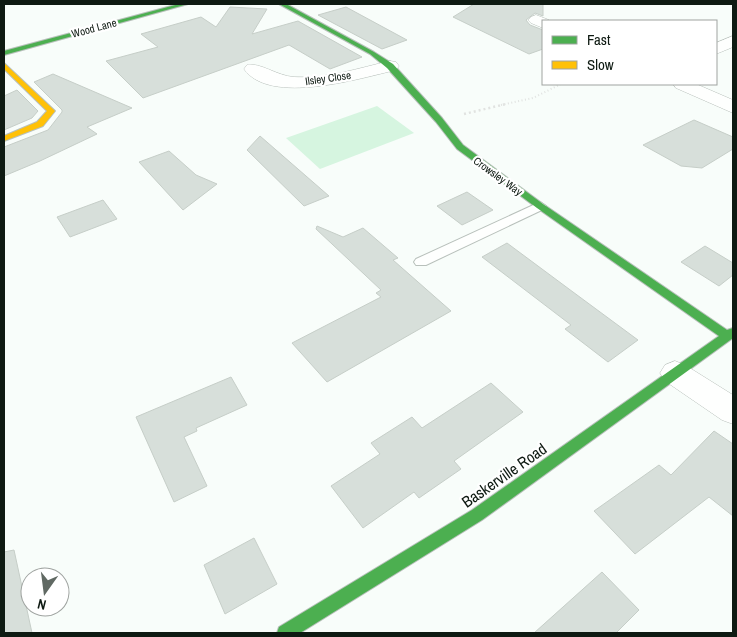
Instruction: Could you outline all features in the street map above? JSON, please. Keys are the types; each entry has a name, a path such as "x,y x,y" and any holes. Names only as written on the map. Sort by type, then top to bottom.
{"street":[{"name":"Wood Lane","path":"4,52 185,4"},
{"name":"Crowsley Way","path":"282,4 372,53 390,66 440,120 460,147 540,206 730,334"},
{"path":"717,49 733,41"},
{"path":"4,65 51,111 40,124 4,139"},
{"name":"Ilsley Close","path":"256,77 287,83 312,81 343,78 390,66"},
{"path":"684,85 733,107"},
{"name":"Baskerville Road","path":"285,633 477,514 730,334"},
{"path":"675,373 733,411"}],"lane":[{"path":"421,262 540,206"}],"path":[{"path":"440,120 533,98 559,85"}],"green space":[{"path":"377,106 414,133 320,169 286,138"}],"building":[{"path":"474,4 543,4 543,16 535,13 526,20 530,25 542,30 542,49 529,54 453,17"},
{"path":"230,7 267,9 252,34 298,21 362,57 330,69 289,45 143,98 106,61 158,47 141,34 201,17 216,27"},
{"path":"346,7 407,40 382,49 318,15"},
{"path":"53,74 132,108 87,127 97,134 4,176 4,147 48,130 62,112 34,82"},
{"path":"17,90 38,111 32,118 4,130 4,96"},
{"path":"694,120 733,137 733,149 702,168 681,166 643,145"},
{"path":"260,136 329,196 304,206 247,150"},
{"path":"169,151 196,175 217,184 183,210 139,162"},
{"path":"467,192 493,210 462,225 437,206"},
{"path":"103,200 117,219 70,237 57,217"},
{"path":"317,226 343,237 363,228 398,258 393,260 451,311 327,382 292,343 381,297 376,293 381,290 316,229"},
{"path":"507,243 638,340 608,362 565,329 571,325 482,257"},
{"path":"705,246 733,263 733,275 719,286 681,262"},
{"path":"231,377 247,405 196,428 197,431 184,437 207,486 174,502 136,417"},
{"path":"491,383 523,412 454,461 461,469 419,498 414,492 363,528 331,486 380,454 371,443 412,417 422,428"},
{"path":"714,431 733,444 733,516 709,497 635,554 594,511 659,465 671,475"},
{"path":"254,538 277,584 225,614 204,565"},
{"path":"14,550 20,578 20,617 29,617 32,633 4,633 4,552"},
{"path":"602,572 639,610 616,633 534,633"}],"traffic: fast":[{"path":"4,53 185,4"},
{"path":"282,4 372,53 390,66 439,120 460,147 540,206 727,336"},
{"path":"285,633 477,515 733,332"}],"traffic: slow":[{"path":"4,65 51,111 40,124 4,139"}]}
